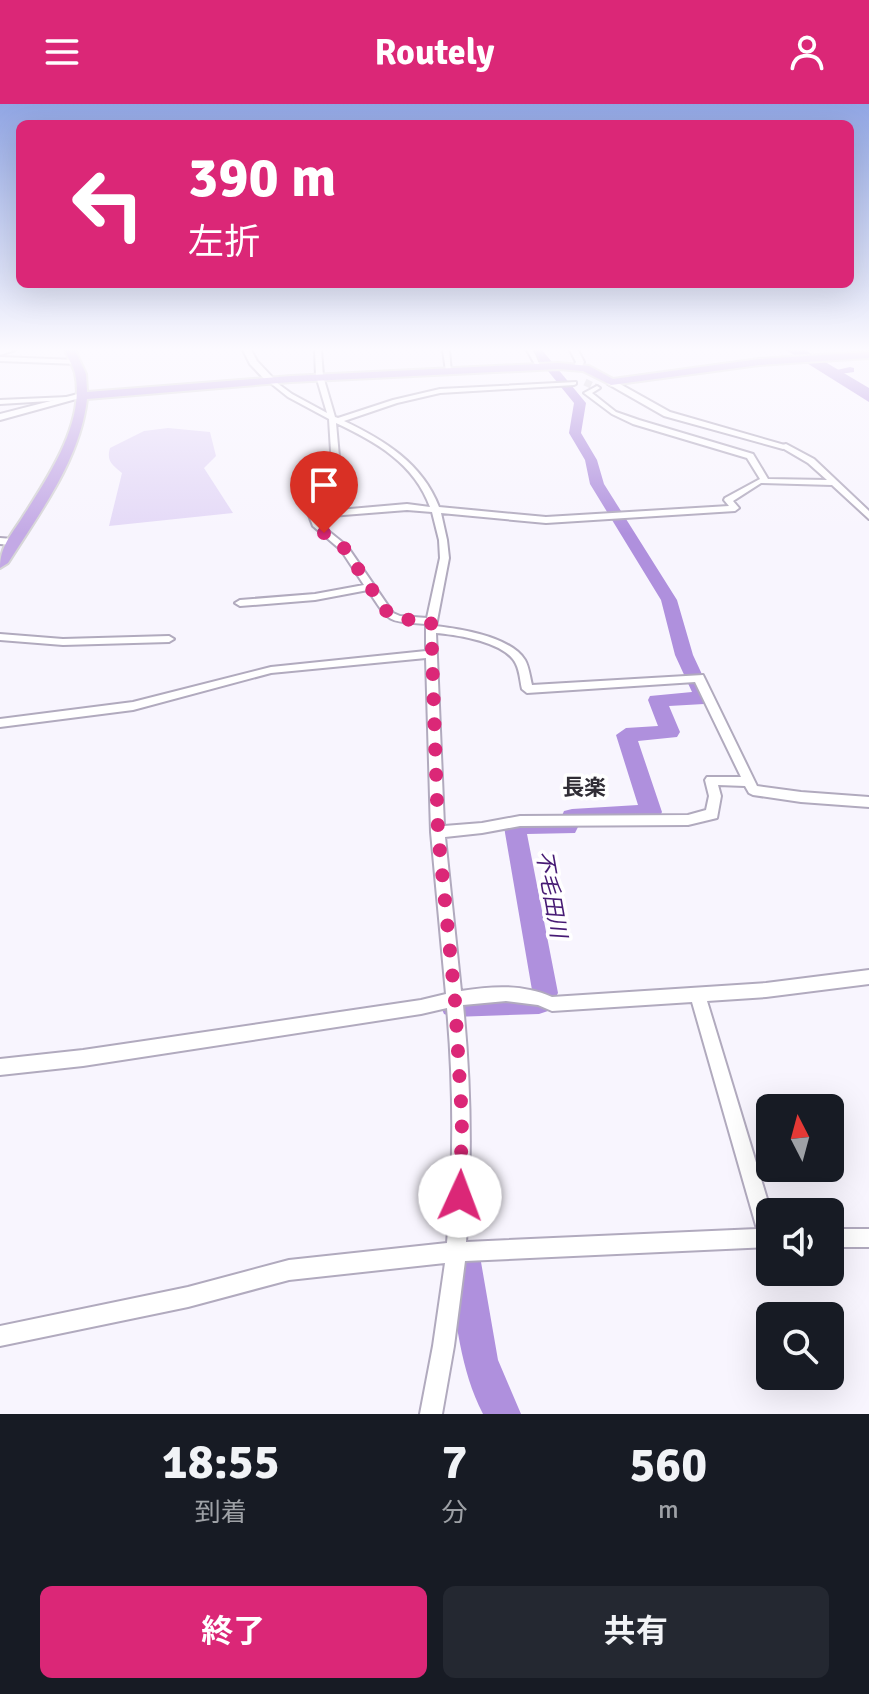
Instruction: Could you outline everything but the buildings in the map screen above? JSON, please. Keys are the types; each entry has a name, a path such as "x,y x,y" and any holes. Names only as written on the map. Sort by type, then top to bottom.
{"main road":[{"path":"0,417 20,411"},
{"path":"0,563 6,541 63,458 79,411"}],"street":[{"path":"324,411 377,439 402,459 429,492 436,510 445,562 431,625 438,832 455,1003 462,1120 457,1252 448,1325 431,1414"},
{"path":"333,411 336,468 302,479 317,526 344,548 389,615 454,630 514,654 520,660 527,689 699,678 753,790 869,802"},
{"path":"336,418 360,411"},
{"path":"611,411 750,456 765,480"},
{"path":"662,411 783,446 811,461 869,516"},
{"path":"313,515 407,507 546,520 735,508 728,500 735,493 765,480 832,483"},
{"path":"240,603 315,597 371,587"},
{"path":"0,637 36,642 97,643 169,639"},
{"path":"0,723 133,706 271,670 432,654"},
{"path":"438,832 520,821 688,820 712,814 715,796 711,780 749,782"},
{"path":"0,1067 455,1003 542,998 552,1004 698,996 869,977"},
{"path":"698,996 758,1198"},
{"path":"844,1238 869,1238"},
{"path":"0,1336 188,1297 289,1270 457,1252 756,1239"}],"shaded area":[{"path":"168,428 210,432 216,456 204,468 233,513 109,526 122,473 110,460 110,448 144,431"}],"waterway":[{"name":"不毛田川","path":"453,1005 539,1002 545,993 515,827 538,824 567,827 572,817 651,812 626,735 670,732 657,700 704,698 684,655 669,600 597,484 591,460 575,433 579,411"},
{"name":"不毛田川","path":"465,1262 481,1360 486,1379 503,1414"}],"district":[{"name":"長楽","path":"584,787"}],"route":[{"path":"324,533 344,548 389,615 398,619 431,621 438,832 455,1001 462,1120 460,1196"}]}
